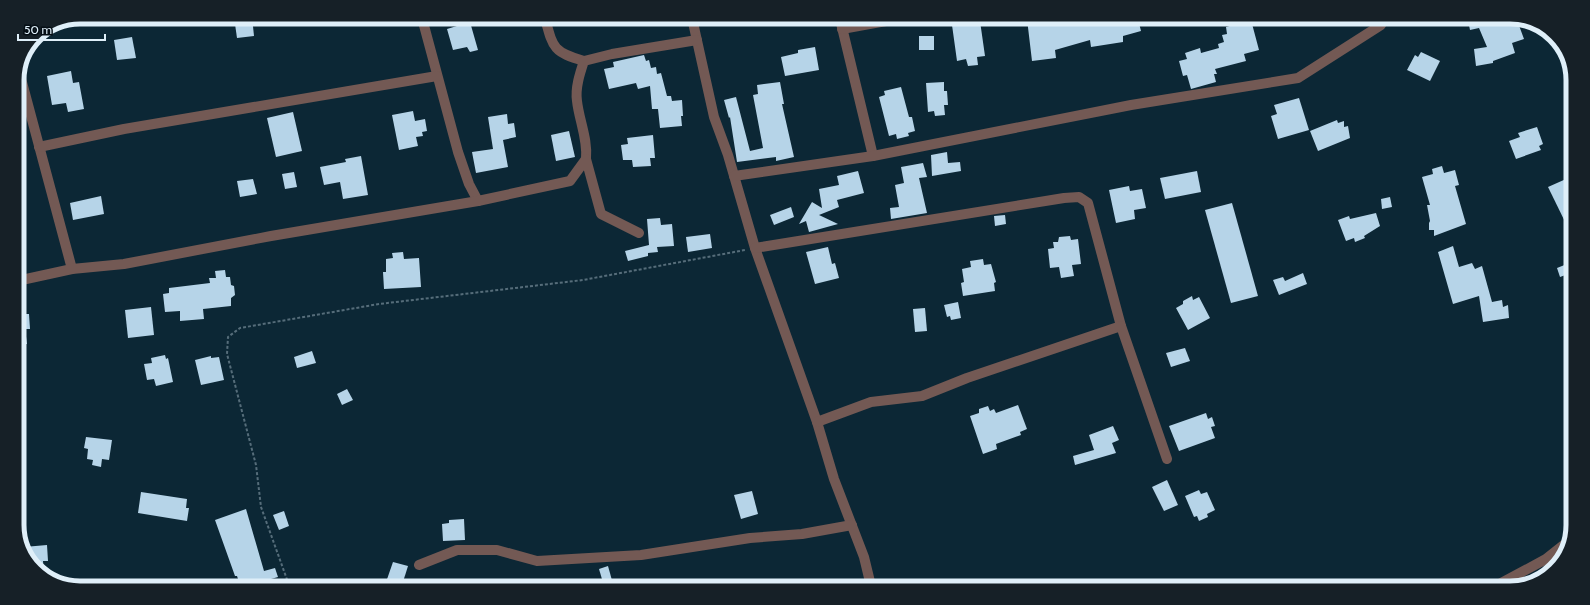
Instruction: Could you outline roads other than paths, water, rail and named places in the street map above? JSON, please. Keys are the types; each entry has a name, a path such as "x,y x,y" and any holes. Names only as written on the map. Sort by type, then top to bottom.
{"street":[{"path":"424,24 458,152 478,201"},
{"path":"546,24 549,34 556,48 564,55 584,61 612,54 697,40"},
{"path":"693,24 714,117 728,155 755,248 817,422 834,479 864,557 870,581"},
{"path":"841,24 873,156"},
{"path":"842,29 870,24"},
{"path":"734,176 873,156 1131,105 1298,78 1381,24"},
{"path":"584,61 578,78 576,99 587,149 586,159 601,214 639,233"},
{"path":"39,147 124,129 437,76"},
{"path":"24,90 72,269"},
{"path":"24,279 72,269 124,264 271,236 478,201 570,181 586,159"},
{"path":"755,248 1064,198 1079,197 1088,203 1121,326 1167,459"},
{"path":"817,422 871,402 922,396 967,378 1121,326"},
{"path":"419,565 458,550 498,550 537,561 641,555 750,538 802,534 852,525"},
{"path":"1506,581 1546,560 1560,550"}]}
